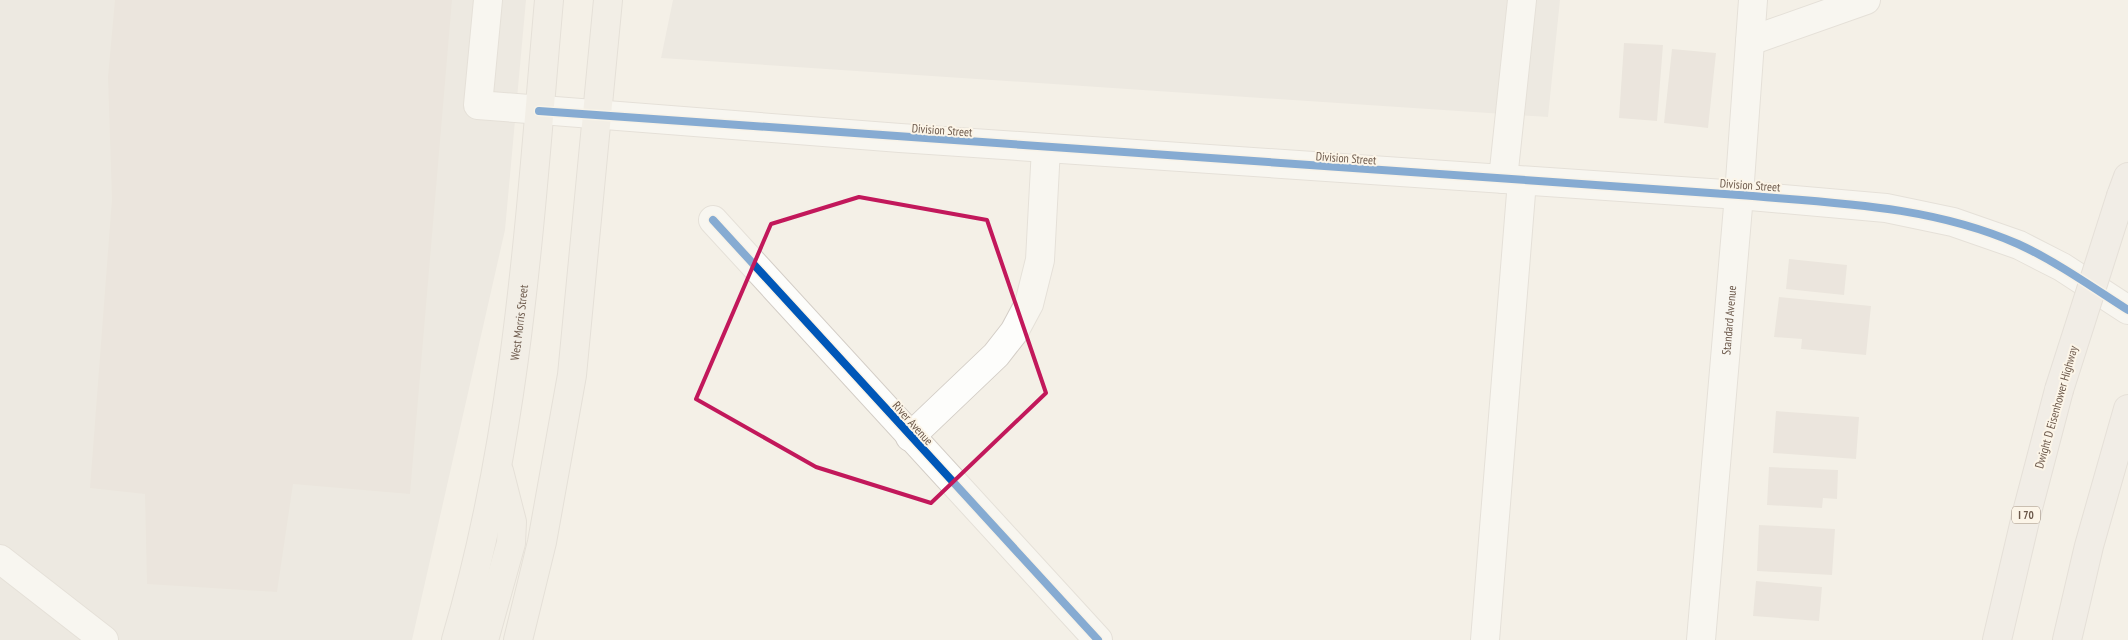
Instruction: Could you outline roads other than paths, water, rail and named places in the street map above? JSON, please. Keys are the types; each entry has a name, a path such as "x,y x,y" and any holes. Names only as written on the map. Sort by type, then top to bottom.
{"highway":[{"name":"Dwight D Eisenhower Highway","path":"1997,640 2027,512 2059,390 2125,187"},
{"path":"2067,640 2089,546 2124,420"}],"main road":[{"name":"West Morris Street","path":"456,640 477,558 497,465 520,321 549,0"},
{"path":"518,640 542,542 572,375 608,0"},
{"path":"484,640 511,543 512,522 497,465"}],"street":[{"name":"Division Street","path":"488,0 478,105 598,116 1046,148 1739,195 1886,208 1953,222 1999,237 2043,256 2128,310"},
{"path":"1485,640 1491,576 1522,0"},
{"name":"Standard Avenue","path":"1701,640 1739,195 1753,0"},
{"path":"1750,41 1866,0"},
{"path":"910,437 996,355 1014,332 1028,304 1040,260 1046,148"},
{"name":"River Avenue","path":"713,220 1098,640"},
{"path":"0,559 104,640"}]}
